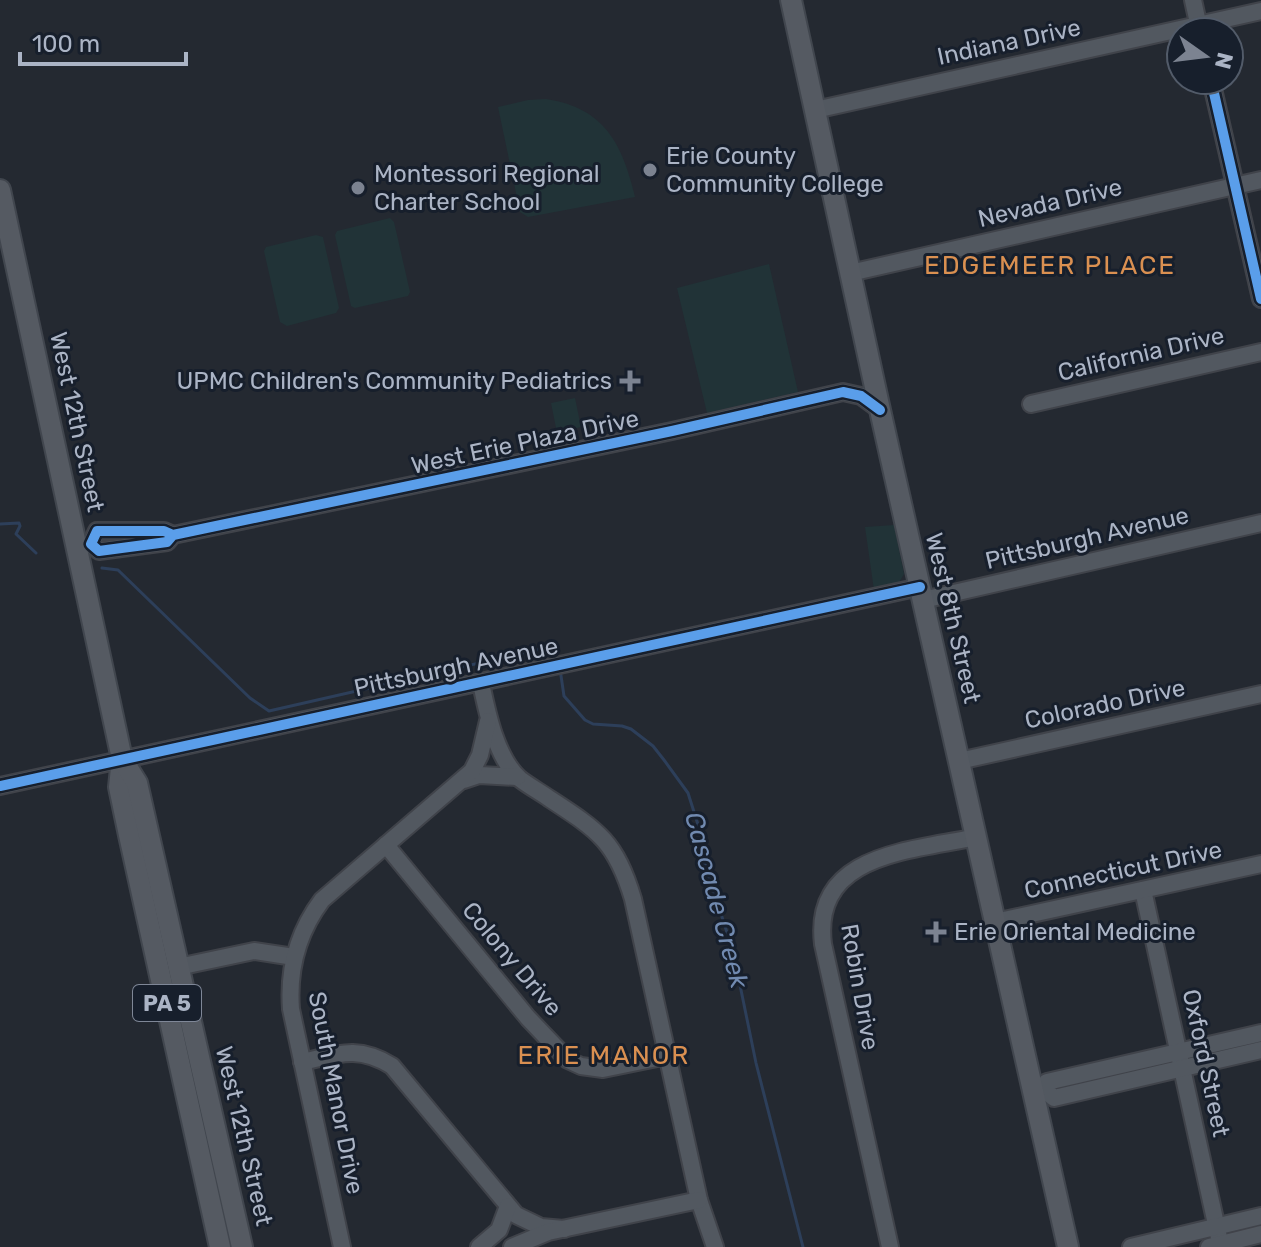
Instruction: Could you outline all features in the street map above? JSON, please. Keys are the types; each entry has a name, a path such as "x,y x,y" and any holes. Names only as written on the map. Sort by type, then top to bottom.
{"main road":[{"name":"West 8th Street","path":"791,0 995,922 1040,1092 1068,1247"},
{"name":"West 12th Street","path":"0,190 84,545 122,759 119,787 122,805 220,1247"},
{"name":"West 12th Street","path":"122,759 137,783 242,1247"}],"street":[{"name":"Indiana Drive","path":"815,110 1165,36"},
{"path":"1215,96 1261,299"},
{"name":"Nevada Drive","path":"850,273 1261,180"},
{"name":"California Drive","path":"1031,404 1261,352"},
{"name":"West Erie Plaza Drive","path":"84,545 97,531 164,531 173,535 706,423 843,392 848,386 873,380"},
{"path":"843,392 861,396 880,410"},
{"name":"Pittsburgh Avenue","path":"0,786 568,663 922,594 1261,523"},
{"path":"481,683 496,742 517,777 587,823 618,855 633,899 699,1200 715,1247"},
{"name":"Colorado Drive","path":"959,761 1261,694"},
{"name":"South Manor Drive","path":"342,1247 291,1009 290,984 294,957 306,925 322,900 472,771 480,755 489,719"},
{"path":"463,781 479,775 517,777"},
{"name":"Robin Drive","path":"890,1247 823,944 827,901 836,885 859,866 976,837"},
{"name":"Colony Drive","path":"386,845 528,1018 568,1060 581,1066 603,1069 667,1056"},
{"name":"Connecticut Drive","path":"995,922 1261,864"},
{"name":"Oxford Street","path":"1143,890 1216,1226 1217,1246"},
{"path":"178,967 254,951 294,957"},
{"path":"1040,1092 1053,1098 1261,1033"},
{"path":"1180,1059 1261,1050"},
{"path":"302,1062 359,1052 380,1058 392,1066 516,1215 533,1224 564,1229"},
{"path":"512,1247 539,1235 699,1200"},
{"path":"479,1247 499,1230 508,1206"},
{"path":"1131,1247 1261,1216"},
{"path":"1217,1246 1261,1234"}],"shaded area":[{"path":"546,99 583,111 608,132 624,161 635,197 528,217 520,212 498,107"},
{"path":"390,218 394,222 410,292 408,296 355,308 351,306 335,235 337,231"},
{"path":"316,235 323,237 339,308 336,313 287,326 280,322 264,251 266,247"},
{"path":"769,264 798,392 707,413 677,288"},
{"path":"575,398 581,427 557,433 551,403"},
{"path":"894,525 904,574 898,584 874,590 865,527"}],"waterway":[{"name":"Cascade Creek","path":"0,524 19,523 16,534 36,553"},
{"name":"Cascade Creek","path":"102,568 118,570 250,698 269,711 545,648 553,648 558,657"},
{"name":"Cascade Creek","path":"560,669 564,696 585,720 631,729 653,746 688,793 701,834 699,846 733,951 756,1063 803,1247"}],"cycle path":[{"path":"1215,96 1261,299"},
{"path":"173,535 164,531 97,531 91,544 99,551 167,542 173,535 672,431 843,392 861,396 880,410"},
{"path":"0,786 920,587"}],"place":[{"name":"Erie County Community College","path":"650,170"},
{"name":"Montessori Regional Charter School","path":"358,188"},
{"name":"UPMC Children's Community Pediatrics","path":"630,381"},
{"name":"Erie Oriental Medicine","path":"936,932"}],"district":[{"name":"EDGEMEER PLACE","path":"1050,265"},
{"name":"ERIE MANOR","path":"604,1055"}]}
